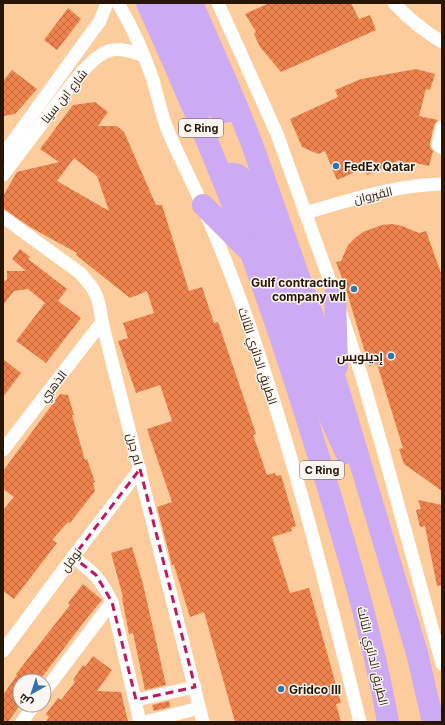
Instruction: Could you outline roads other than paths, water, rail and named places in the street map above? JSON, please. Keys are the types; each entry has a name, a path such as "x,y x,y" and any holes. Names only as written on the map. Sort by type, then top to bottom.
{"highway":[{"name":"الطريق الدائري الثالث","path":"147,3 179,74 221,175 296,381 360,596 382,689 388,722"},
{"path":"170,3 214,106 223,112 238,110"},
{"name":"C Ring","path":"192,3 252,144 337,385 417,653 432,722"},
{"path":"221,175 236,174 245,182 335,431 376,514"},
{"path":"203,205 251,254"},
{"path":"335,295 337,385"},
{"path":"417,653 442,688"},
{"path":"373,722 377,668"},
{"path":"382,689 394,722"}],"street":[{"name":"شارع ابن سينا","path":"3,175 6,158 100,21 106,3"},
{"name":"الطريق الدائري الثالث","path":"118,3 128,20 144,56 168,130 203,205 224,257 261,360 305,504 360,722"},
{"path":"218,3 277,134 335,295 361,374 442,664"},
{"path":"394,3 409,19 442,42"},
{"name":"شارع ابن سينا","path":"6,158 66,93 87,67 99,56 109,51 120,49 144,56"},
{"path":"442,127 438,145 442,148"},
{"name":"القيروان","path":"305,213 384,191 442,184"},
{"name":"ام جرن","path":"3,217 80,273 91,284 97,293 102,322 203,722"},
{"name":"الذهبي","path":"3,450 102,322"},
{"name":"نوفل","path":"3,651 73,556 140,469"},
{"path":"73,556 96,575 112,602 140,722"},
{"path":"52,681 112,602"},
{"path":"136,700 195,687"},
{"path":"145,722 199,708"},
{"path":"22,722 28,713"}],"place":[{"name":"FedEx Qatar","path":"336,166"},
{"name":"Gulf contracting company wll","path":"354,289"},
{"name":"إديلويس","path":"391,356"},
{"name":"Gridco III","path":"281,689"}]}
